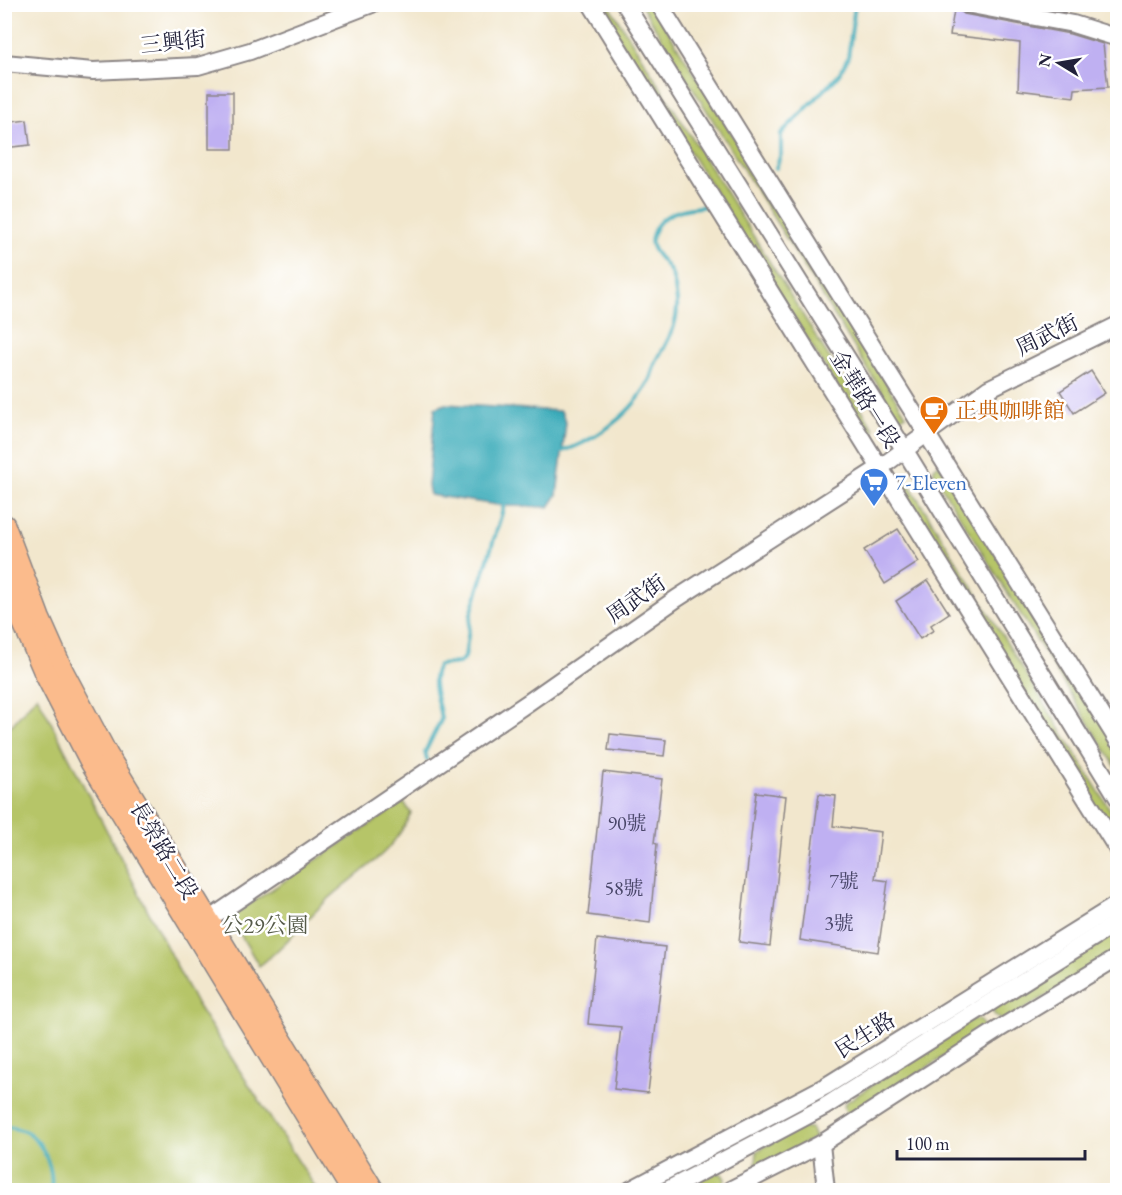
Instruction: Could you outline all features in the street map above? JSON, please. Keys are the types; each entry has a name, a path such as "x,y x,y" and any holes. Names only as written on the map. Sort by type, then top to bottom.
{"main road":[{"name":"長榮路二段","path":"4,525 39,618 75,697 200,926 352,1191"},
{"name":"長榮路二段","path":"4,577 33,646 76,734 373,1191"}],"street":[{"name":"三興街","path":"4,63 93,71 198,66 250,51 372,4"},
{"name":"金華路一段","path":"591,4 1118,850"},
{"name":"金華路一段","path":"625,4 904,449 1118,798"},
{"name":"金華路一段","path":"659,4 1118,741"},
{"path":"966,4 1073,24 1118,38"},
{"name":"周武街","path":"200,926 530,702 676,598 881,467 988,389 1118,325"},
{"name":"民生路","path":"630,1191 826,1086 1118,904"},
{"name":"民生路","path":"667,1191 824,1107 1118,922"},
{"path":"730,1191 821,1144 999,1029 1118,957"},
{"path":"821,1144 826,1191"}],"green space":[{"path":"598,5 609,5 874,429 873,433 868,436"},
{"path":"641,5 652,5 906,415 901,418 897,416"},
{"path":"939,464 1117,746 1117,769 934,475 934,468"},
{"path":"906,482 1117,821 1117,843 900,486"},
{"path":"37,695 194,1000 317,1190 5,1190 5,724 12,725"},
{"name":"公29公園","path":"404,802 411,813 394,841 372,864 322,905 284,945 259,966 230,917"},
{"path":"1117,927 1117,954 1004,1021 995,1016 992,1009"},
{"path":"972,1019 980,1020 985,1030 849,1118 844,1107 845,1103"},
{"path":"799,1127 811,1128 815,1138 759,1167 756,1163 757,1151"},
{"path":"716,1172 722,1174 725,1179 722,1190 678,1190"}],"water":[{"path":"446,404 561,411 566,423 557,495 549,507 504,506 430,495 428,486 435,408"}],"building":[{"path":"955,4 964,14 1070,34 1103,44 1108,87 1075,89 1074,97 1018,90 1020,43 950,35"},
{"path":"1026,4 1066,4 1065,12"},
{"path":"209,92 233,92 233,149 209,149"},
{"path":"27,120 30,145 4,148 4,123"},
{"path":"1091,371 1105,393 1074,413 1060,391"},
{"path":"898,529 919,562 885,584 864,550"},
{"path":"928,580 949,613 931,625 934,630 920,639 896,601"},
{"path":"610,734 666,740 664,756 608,750"},
{"path":"603,772 662,779 654,843 657,844 650,923 588,915"},
{"path":"756,792 786,796 770,946 739,942"},
{"path":"819,794 836,796 833,826 881,832 875,879 888,881 878,952 800,940"},
{"path":"597,939 665,947 648,1093 614,1089 621,1027 588,1024"}],"waterway":[{"path":"776,168 781,154 781,134 838,76 848,58 855,4"},
{"path":"560,452 585,442 609,427 630,408 648,384 656,362 673,330 677,313 673,279 667,266 653,249 651,239 657,226 668,215 707,206"},
{"path":"427,760 425,752 441,720 434,685 436,671 439,665 459,663 465,657 471,614 505,503"},
{"path":"4,1126 26,1132 39,1144 50,1167 51,1190"}],"place":[{"name":"正典咖啡館","path":"934,436"},
{"name":"7-Eleven","path":"874,508"}]}
